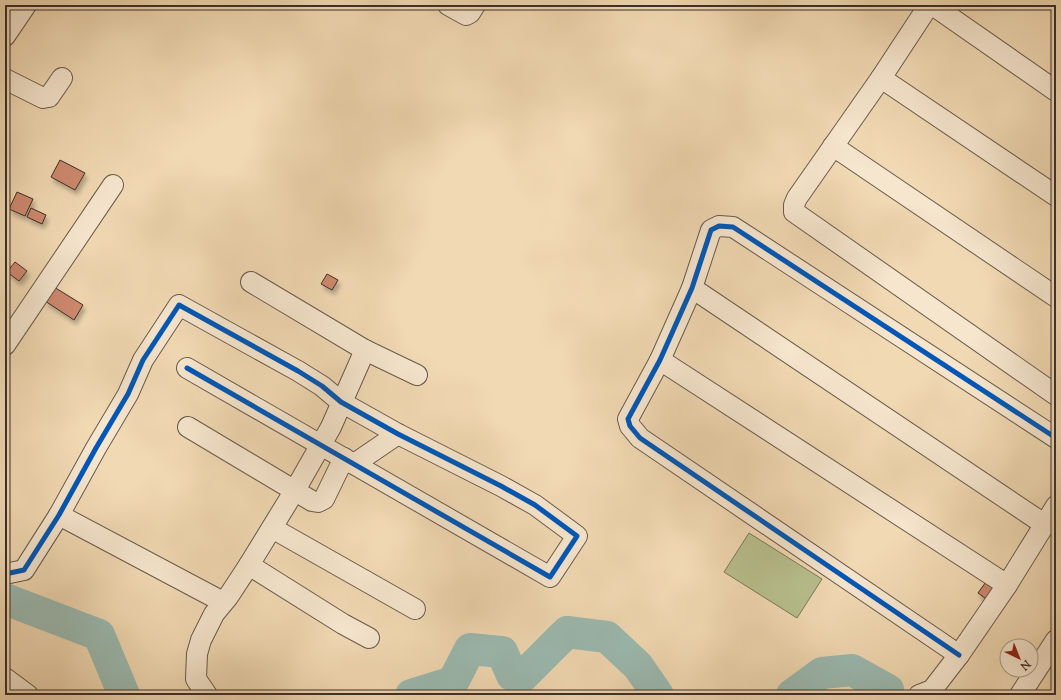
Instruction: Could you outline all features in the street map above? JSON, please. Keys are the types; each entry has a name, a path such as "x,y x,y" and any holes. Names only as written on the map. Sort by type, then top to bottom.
{"street":[{"path":"5,36 26,5"},
{"path":"448,5 466,15 470,13 476,5"},
{"path":"1056,91 934,6 927,8 881,78 797,198 794,205 794,212 1056,395"},
{"path":"5,79 43,98 49,97 62,78"},
{"path":"881,78 1056,196"},
{"path":"833,146 1056,297"},
{"path":"5,345 113,185"},
{"path":"958,655 640,438 630,426 628,419 660,360 692,288 710,230 718,226 733,227 1056,438"},
{"path":"251,282 365,350 417,375"},
{"path":"692,288 1044,524"},
{"path":"5,574 24,570 59,515 128,394 143,360 179,305 298,371 322,386 341,402 398,434 535,505 577,536 550,577 187,368"},
{"path":"207,695 196,679 197,654 201,640 214,614 272,528 295,490 319,445 331,427 365,350"},
{"path":"660,360 1006,586"},
{"path":"188,427 312,501 318,502 324,499 349,461 398,434"},
{"path":"928,693 958,655 1006,586 1056,506"},
{"path":"59,515 223,602"},
{"path":"272,528 415,609"},
{"path":"249,564 343,624 370,638"},
{"path":"1020,695 1056,640"},
{"path":"5,678 28,695"}],"green space":[{"path":"749,533 822,579 797,618 724,572"}],"building":[{"path":"60,160 85,173 75,190 51,177"},
{"path":"17,192 33,199 25,216 9,209"},
{"path":"31,208 46,215 42,224 27,217"},
{"path":"15,262 27,271 19,281 7,272"},
{"path":"327,274 338,280 332,290 321,284"},
{"path":"54,287 83,305 74,320 45,301"},
{"path":"988,579 1000,587 989,601 978,593"}],"waterway":[{"path":"5,599 99,635 124,695"},
{"path":"411,695 453,682 470,649 502,652 512,675 522,677 567,632 607,637 638,666 658,695"},
{"path":"792,695 822,673 852,670 888,690 888,695"}],"cycle path":[{"path":"959,655 640,438 630,426 628,419 660,360 692,288 711,230 719,226 733,227 1056,438"},
{"path":"5,574 24,570 59,515 128,394 143,360 179,305 298,371 322,386 341,402 398,434 501,486 535,505 577,536 550,577 187,368"}]}
